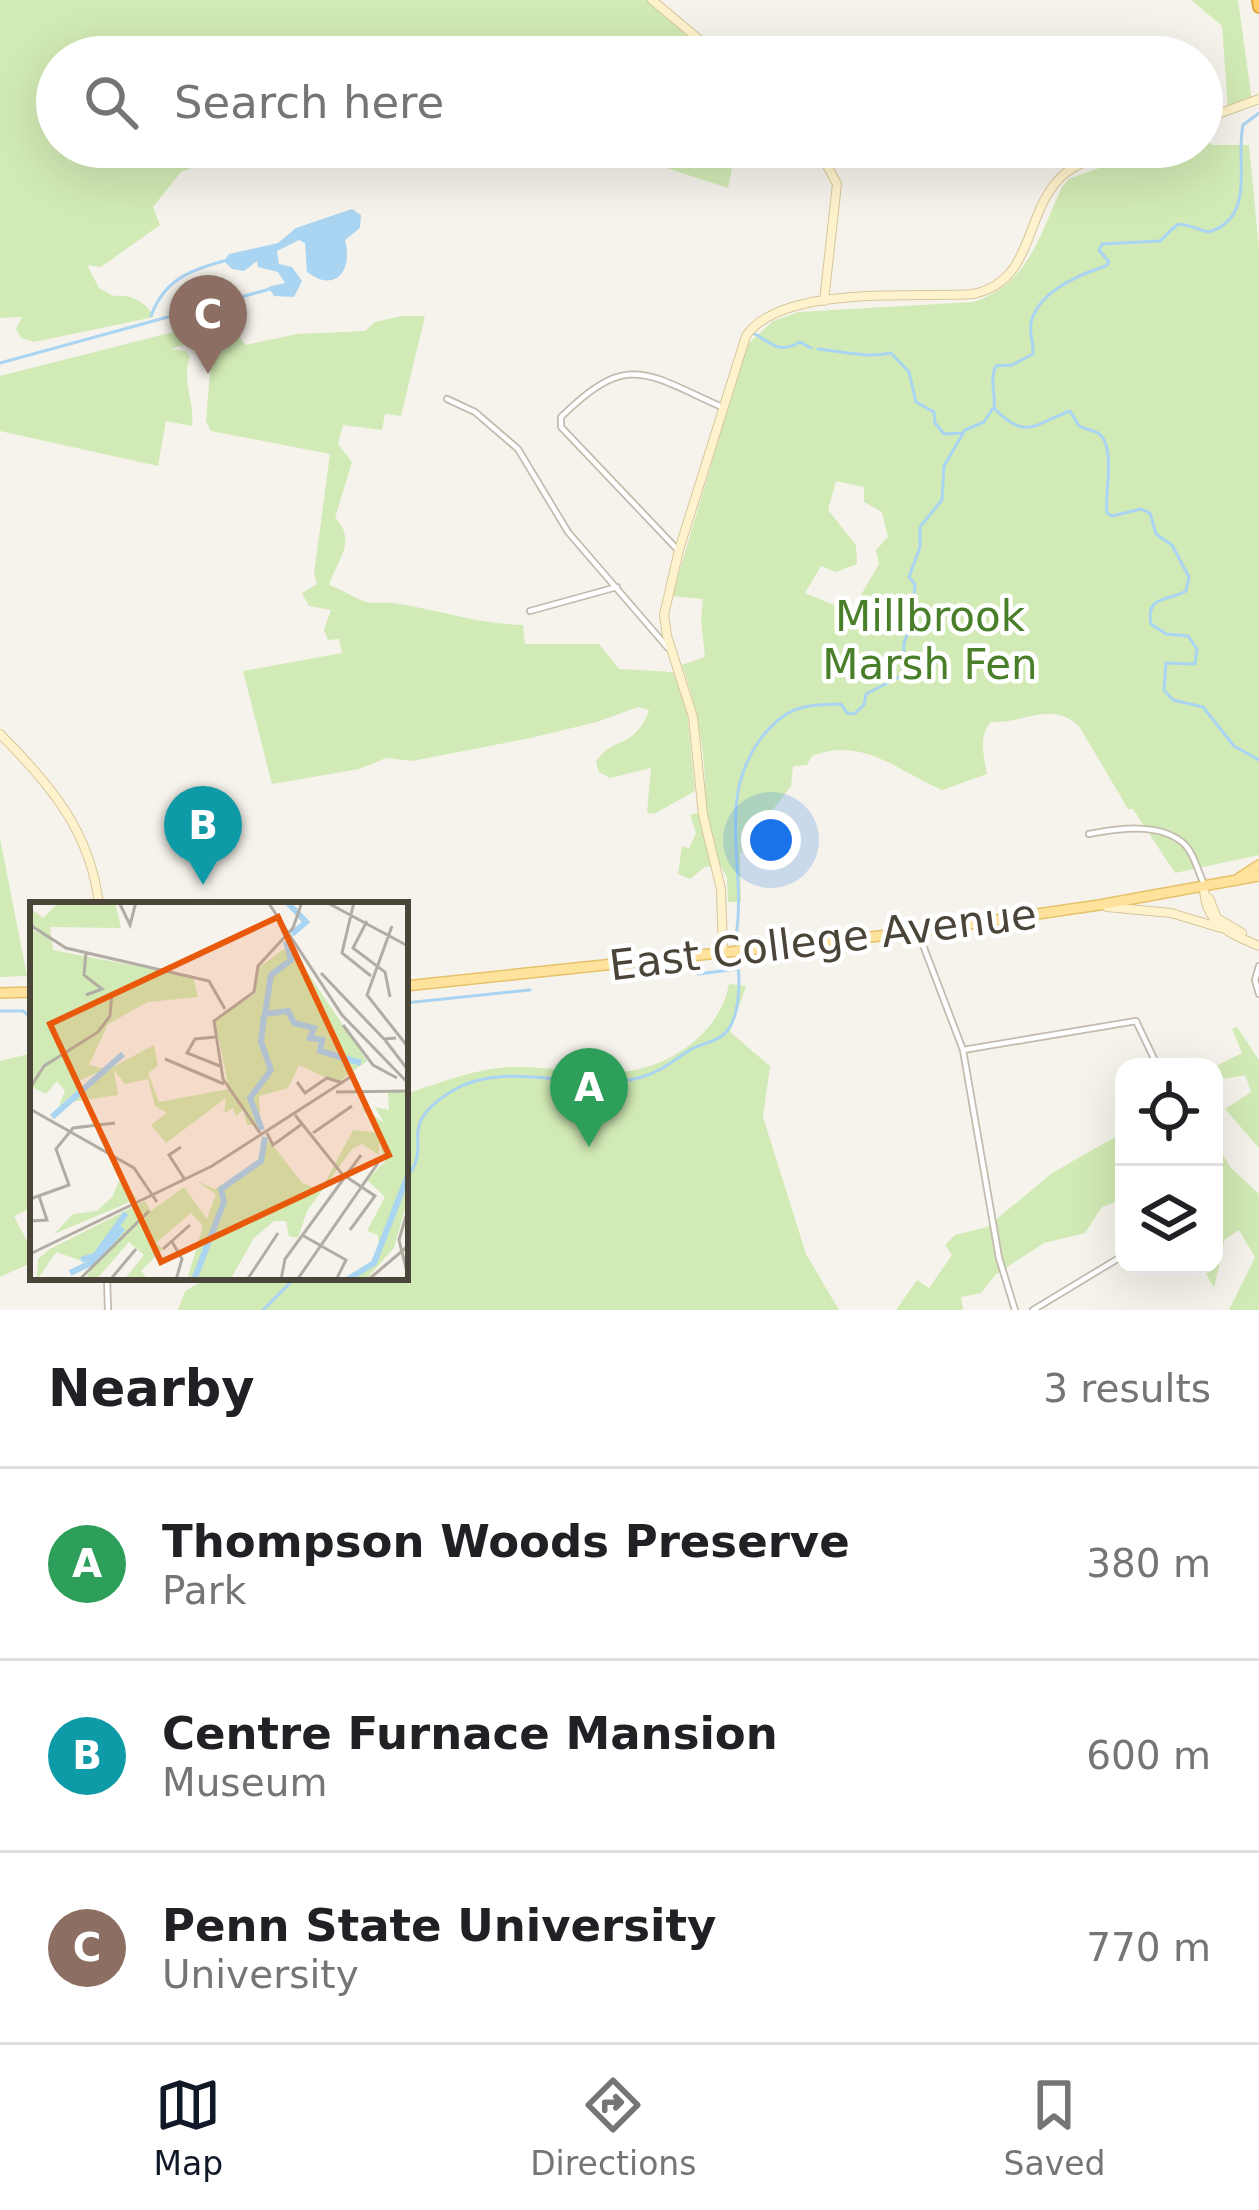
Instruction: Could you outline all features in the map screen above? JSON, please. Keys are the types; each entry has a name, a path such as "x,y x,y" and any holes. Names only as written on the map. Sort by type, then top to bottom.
{"main road":[{"name":"East College Avenue","path":"1240,878 1259,865"},
{"name":"East College Avenue","path":"408,986 918,932 1259,876"},
{"path":"0,993 30,992"}],"street":[{"path":"652,0 695,36"},
{"path":"1223,112 1259,99"},
{"path":"824,301 837,184 828,168"},
{"path":"723,955 721,889 703,815 695,729 664,615 739,353 754,324 789,308 824,301 973,294 992,288 1015,269 1059,178 1074,168"},
{"path":"679,550 560,422 598,383 625,373 652,377 722,407"},
{"path":"447,399 497,428 518,449 551,508 656,638 673,651"},
{"path":"530,611 618,586"},
{"path":"0,734 68,811 89,857 98,902"},
{"path":"1089,834 1142,829 1186,845 1217,918 1259,944"},
{"path":"1204,884 1209,914 1221,928"},
{"path":"1094,906 1171,913 1259,944"},
{"path":"918,932 963,1050 1002,1271 1015,1310"},
{"path":"1259,967 1255,980 1259,994"},
{"path":"963,1050 1136,1022 1154,1058"},
{"path":"1033,1310 1115,1260"},
{"path":"107,1280 108,1310"}],"green space":[{"path":"0,0 647,0 694,36 36,36 36,168 191,168 181,172 153,207 160,225 101,267 87,265 99,288 137,300 154,317 34,342 21,338 16,329 22,317 0,318"},
{"path":"1191,0 1238,0 1252,101 1228,110 1223,36 1222,26"},
{"name":"Millbrook Marsh Fen","path":"1223,145 1249,145 1259,249 1259,855 1175,873 1133,809 1128,809 1079,726 1068,718 1047,714 991,722 983,740 987,774 942,790 895,766 847,750 812,756 807,765 793,766 791,786 759,828 761,846 740,853 741,902 728,902 721,866 705,867 690,879 678,874 682,846 689,849 696,833 690,815 705,811 701,737 682,665 705,657 703,599 672,596 747,345 773,321 799,312 973,302 992,294 1020,271 1069,179 1099,168 1223,168","holes":["836,481 864,487 864,502 882,512 888,537 876,550 879,564 851,612 805,593 821,566 836,572 857,564 856,545 828,510"]},
{"path":"667,168 732,168 728,188"},
{"path":"425,316 401,416 385,414 382,430 343,425 338,444 352,462 335,518 345,543 329,585 366,602 523,625 525,644 599,644 619,669 673,672 687,711 695,791 654,814 647,813 651,768 610,778 599,772 596,762 637,731 649,710 638,707 530,738 412,761 386,758 359,769 272,784 243,671 342,653 339,639 328,640 324,630 331,610 309,606 302,593 317,584 314,574 330,454 211,431 206,421 212,349 191,342 171,349 186,351 190,357 192,426 166,421 158,466 0,431 0,376 193,327 223,328 246,345 297,334 365,331 375,322"},
{"path":"0,838 27,976 0,977"},
{"path":"729,984 746,986 730,1032 770,1066 763,1117 806,1254 839,1310 178,1310 185,1291 205,1280 408,1280 408,1093 505,1067 609,1073 640,1069 690,1044 724,1002"},
{"path":"1237,1027 1259,1060 1259,1148 1225,1109 1251,1092 1245,1075 1223,1078 1223,1062 1242,1053 1232,1029"},
{"path":"30,1054 30,1208 14,1216 30,1247 30,1263 0,1277 0,1061"},
{"path":"1115,1137 1115,1202 1102,1207 1085,1233 1044,1243 995,1275 981,1293 961,1297 963,1310 896,1310 917,1280 929,1288 952,1255 945,1245 955,1235 987,1227 1052,1173"},
{"path":"1223,1154 1259,1194 1259,1310 1229,1310 1255,1257 1239,1230 1225,1239 1223,1248"}],"water":[{"path":"352,209 361,215 360,228 345,240 347,261 340,276 326,280 307,272 305,243 299,240 277,251 279,264 292,267 302,281 294,297 274,296 268,287 285,283 278,272 258,267 257,261 244,271 224,261 229,254 278,243 296,228"}],"waterway":[{"path":"1259,113 1243,125 1241,187 1233,215 1208,232 1180,224 1160,241 1102,244 1099,250 1109,262 1106,266 1054,290 1038,306 1031,321 1033,354 1012,365 996,366 993,381 994,408 1015,424 1031,427 1070,411 1079,426 1104,439 1107,513 1141,509 1150,513 1156,534 1172,545 1189,577 1186,591 1155,603 1150,615 1151,624 1166,634 1188,636 1197,649 1195,664 1166,663 1164,690 1173,700 1203,707 1234,746 1259,760"},
{"path":"151,316 163,293 180,278 224,261"},
{"path":"0,363 270,289"},
{"path":"753,333 780,347 800,342 811,348"},
{"path":"818,349 891,353 909,372 916,402 934,412 935,423 944,434 963,433"},
{"path":"736,936 736,812 746,764 759,741 785,715 804,707 841,704 854,714 864,705 866,694 903,675 915,584 909,577 920,547 920,527 942,500 944,466 965,430 984,422 993,408"},
{"path":"408,1175 417,1156 423,1116 452,1091 474,1081 521,1076 595,1082 642,1077 720,1037 736,1012 738,965"},
{"path":"698,974 738,969"},
{"path":"408,1003 530,990"},
{"path":"0,1011 23,1011 30,1017"},
{"path":"263,1310 293,1280"}],"place":[{"name":"Penn State University","path":"208,374"},
{"name":"Centre Furnace Mansion","path":"203,885"},
{"name":"Thompson Woods Preserve","path":"589,1147"}]}
